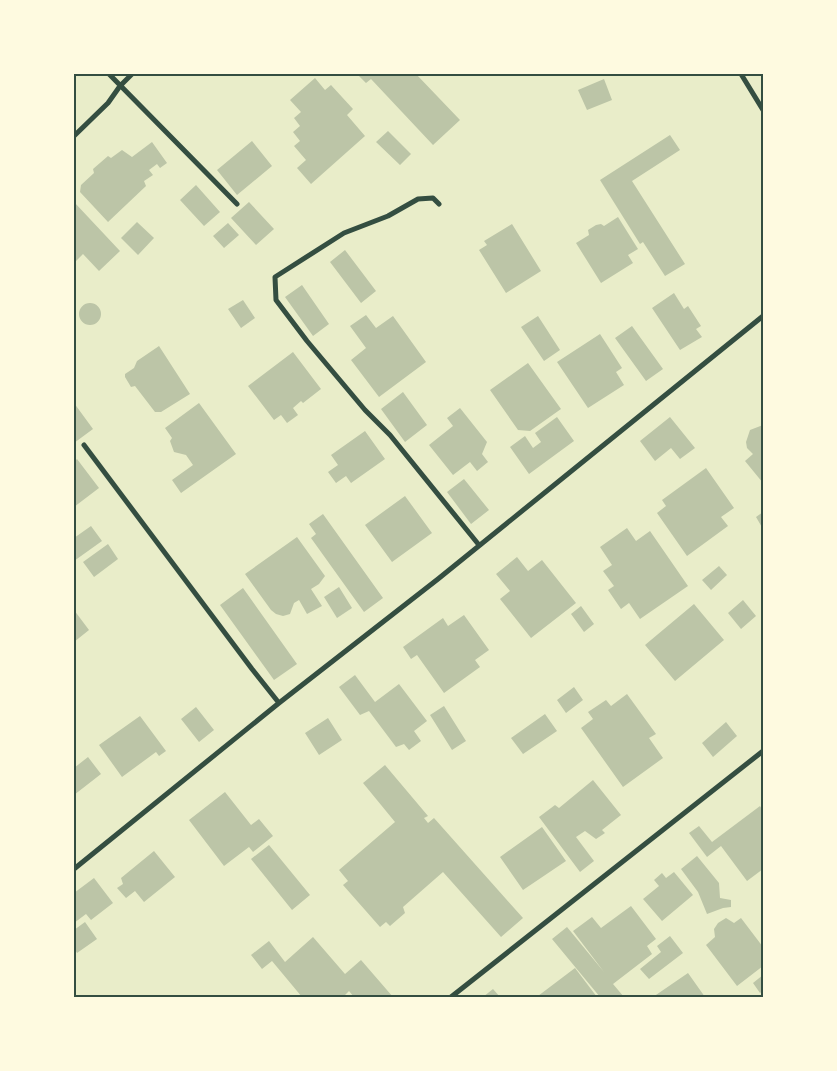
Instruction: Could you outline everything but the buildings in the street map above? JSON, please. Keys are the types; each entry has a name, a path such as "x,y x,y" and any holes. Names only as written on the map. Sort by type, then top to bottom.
{"street":[{"path":"109,74 237,204"},
{"path":"74,136 108,103 120,86 132,74"},
{"path":"740,74 763,110"},
{"path":"439,204 433,198 418,200 388,216 336,238 275,277 276,300 365,410 390,434 480,545"},
{"path":"74,869 763,316"},
{"path":"84,445 246,662 279,703"},
{"path":"452,997 763,750"}]}
